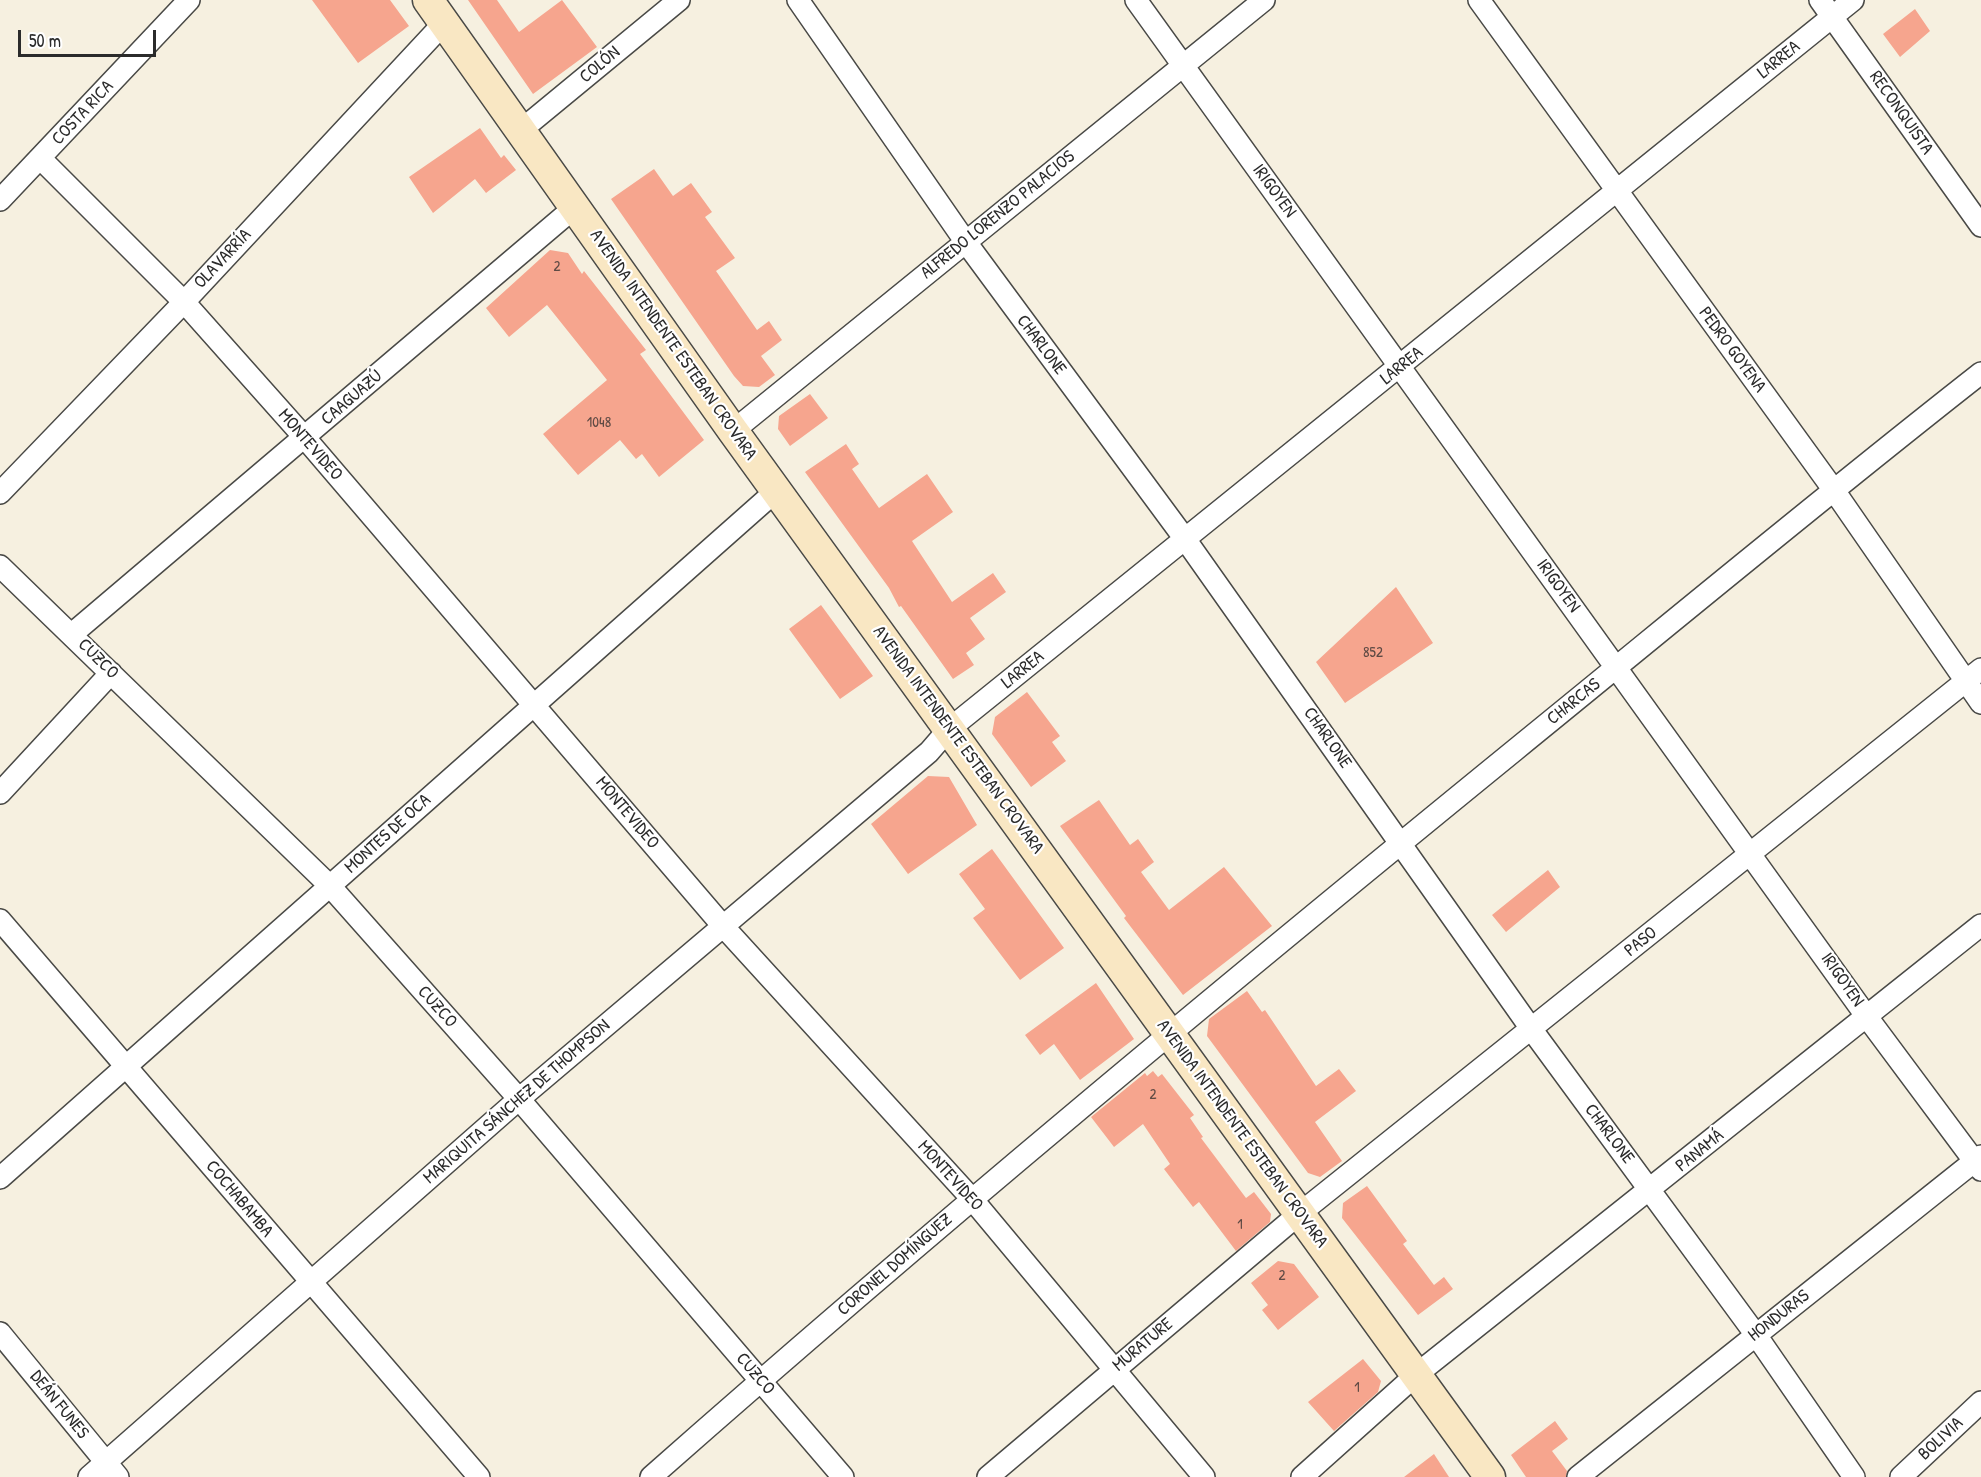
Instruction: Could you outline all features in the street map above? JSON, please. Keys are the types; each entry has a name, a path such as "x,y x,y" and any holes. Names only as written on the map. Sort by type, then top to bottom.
{"main road":[{"name":"AVENIDA INTENDENTE ESTEBAN CROVARA","path":"436,12 948,730 1489,1476"}],"street":[{"name":"COSTA RICA","path":"3,190 40,158 189,0"},
{"name":"COLÓN","path":"520,131 679,0"},
{"name":"CHARLONE","path":"798,0 964,241 1185,539 1532,1030 1756,1335 1854,1477"},
{"name":"IRIGOYEN","path":"1136,0 1752,853 1867,1017 1979,1162"},
{"name":"ALFREDO LORENZO PALACIOS","path":"733,431 964,241 1264,0"},
{"name":"PEDRO GOYENA","path":"1479,0 1833,489 1973,675 1981,703"},
{"name":"LARREA","path":"948,730 1618,192 1826,8 1853,0"},
{"name":"RECONQUISTA","path":"1826,8 1981,226"},
{"name":"OLAVARRÍA","path":"0,493 184,302 436,12"},
{"name":"MONTEVIDEO","path":"40,158 184,302 305,438 722,925 972,1199 1204,1477"},
{"name":"CAAGUAZÚ","path":"72,634 575,207"},
{"name":"CHARCAS","path":"1170,1034 1833,489 1981,373"},
{"name":"MONTES DE OCA","path":"0,1178 777,490"},
{"name":"CUZCO","path":"0,566 330,886 519,1099 843,1477"},
{"path":"0,793 111,673"},
{"name":"PASO","path":"1299,1214 1532,1030 1973,675"},
{"name":"MARIQUITA SÁNCHEZ DE THOMPSON","path":"89,1477 112,1470 311,1283 519,1099 929,752 948,730"},
{"name":"COCHABAMBA","path":"0,920 479,1477"},
{"name":"PANAMÁ","path":"1302,1477 1417,1374 1981,925"},
{"name":"CORONEL DOMÍNGUEZ","path":"651,1477 972,1199 1170,1034"},
{"name":"HONDURAS","path":"1578,1477 1979,1162"},
{"name":"MURATURE","path":"988,1477 1299,1214"},
{"name":"DEÁN FUNES","path":"0,1333 112,1470"},
{"name":"BOLIVIA","path":"1901,1477 1981,1402"}],"building":[{"path":"312,0 390,0 409,26 358,63"},
{"path":"468,0 497,0 519,32 562,0 597,47 533,94"},
{"path":"1915,9 1930,31 1900,57 1883,34"},
{"path":"480,128 501,158 504,155 516,170 486,193 475,179 433,213 409,177"},
{"path":"654,169 673,196 691,183 712,212 705,217 735,258 716,271 757,330 769,321 782,340 761,356 775,375 759,387 743,386 734,376 611,199"},
{"path":"550,250 568,253 582,274 584,271 646,350 640,354 704,440 659,477 642,454 636,459 620,440 578,475 543,434 607,380 547,305 509,337 486,308"},
{"path":"810,394 828,418 790,446 778,429 779,416"},
{"path":"846,444 859,464 852,469 879,508 927,474 953,512 912,541 952,602 993,573 1006,592 970,618 985,639 966,653 974,665 953,679 901,606 899,607 889,588 805,472"},
{"path":"1396,587 1433,643 1345,703 1316,662"},
{"path":"821,605 873,676 840,699 789,629"},
{"path":"1027,692 1060,736 1052,742 1066,761 1031,787 992,734 995,717"},
{"path":"928,776 949,777 977,825 908,874 871,824"},
{"path":"1099,800 1130,845 1138,839 1154,862 1141,872 1169,910 1224,867 1272,926 1183,995 1124,918 1126,916 1060,826"},
{"path":"992,849 1064,948 1020,980 973,918 985,909 959,874"},
{"path":"1548,870 1560,887 1506,932 1492,915"},
{"path":"1096,983 1134,1039 1080,1080 1054,1044 1040,1055 1025,1035"},
{"path":"1247,991 1262,1012 1265,1010 1316,1086 1339,1069 1356,1091 1315,1122 1342,1161 1320,1177 1308,1173 1207,1036 1209,1019"},
{"path":"1153,1071 1158,1077 1162,1074 1194,1115 1190,1118 1203,1137 1201,1138 1246,1198 1254,1192 1271,1214 1270,1222 1236,1251 1199,1202 1193,1207 1164,1169 1170,1164 1143,1124 1114,1147 1091,1117 1145,1073 1147,1076"},
{"path":"1367,1186 1407,1241 1403,1244 1434,1285 1444,1277 1453,1289 1418,1315 1342,1218 1343,1203"},
{"path":"1278,1261 1294,1264 1319,1297 1278,1330 1262,1310 1268,1305 1251,1283"},
{"path":"1363,1359 1381,1381 1378,1392 1334,1431 1308,1402"},
{"path":"1555,1421 1568,1439 1552,1451 1567,1471 1566,1477 1526,1477 1511,1455"},
{"path":"1434,1454 1449,1477 1404,1477"}]}
